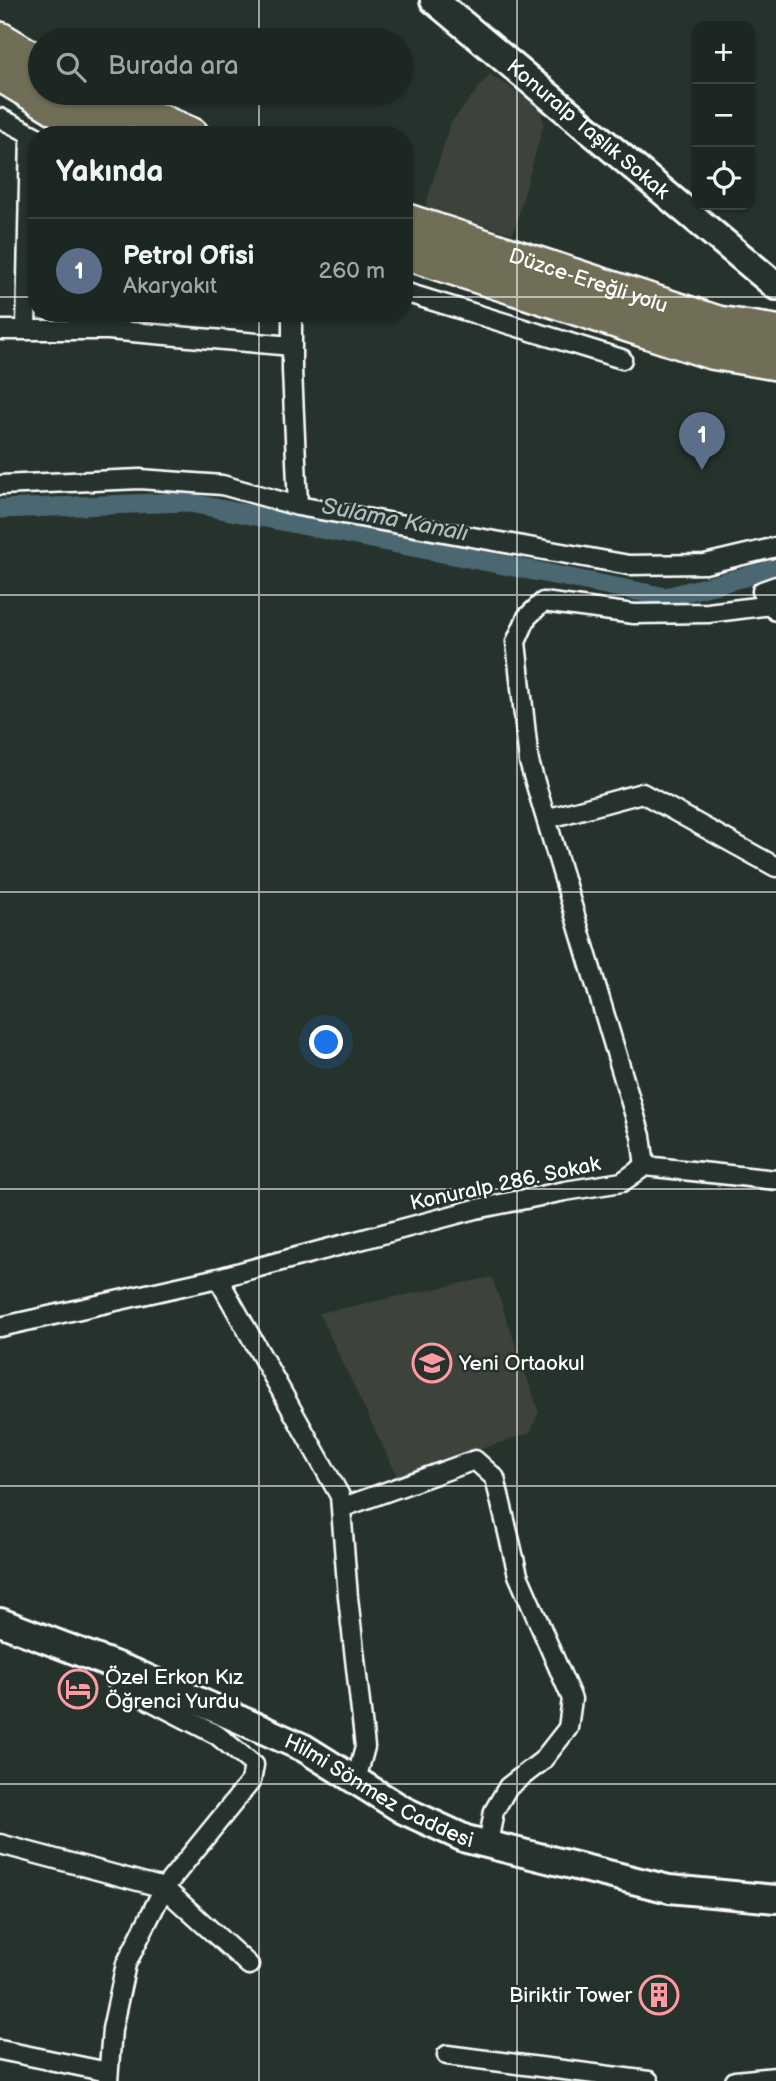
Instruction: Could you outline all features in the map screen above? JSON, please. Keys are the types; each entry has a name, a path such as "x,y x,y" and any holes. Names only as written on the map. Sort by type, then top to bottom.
{"highway":[{"path":"0,39 28,56"},
{"path":"0,74 28,91"},
{"path":"51,105 94,126"},
{"path":"122,105 171,126"},
{"name":"Düzce-Ereğli yolu","path":"413,223 718,323 776,332"},
{"name":"Düzce-Ereğli yolu","path":"413,255 711,352 776,363"}],"street":[{"name":"Konuralp Taşlık Sokak","path":"434,0 776,286"},
{"path":"0,118 28,133"},
{"path":"26,330 28,282"},
{"path":"413,295 622,359"},
{"path":"292,322 298,506"},
{"path":"0,330 108,330 292,346"},
{"path":"0,485 140,479 222,485 298,506 629,565 705,564 776,547"},
{"path":"774,608 762,591 776,586"},
{"path":"774,608 708,613 634,614 543,602 527,617 516,642 529,762 641,1136 645,1166 776,1180"},
{"path":"546,819 642,793 776,867"},
{"name":"Konuralp 286. Sokak","path":"0,1327 218,1279 476,1209 622,1182 645,1166"},
{"path":"218,1279 340,1496 349,1609 365,1747 356,1780"},
{"path":"341,1508 475,1460 495,1478 517,1575 572,1699 568,1728 542,1761 508,1787 494,1811 488,1844"},
{"name":"Hilmi Sönmez Caddesi","path":"0,1622 106,1662 304,1748 403,1810 466,1839 669,1889 776,1899"},
{"path":"0,2050 108,2076 112,2029 126,1964 164,1888 251,1781 254,1765 217,1735 118,1684 106,1662"},
{"path":"0,1844 164,1888 249,1965"},
{"path":"447,2055 649,2081"},
{"path":"735,2081 776,2077"}],"shaded area":[{"path":"490,74 539,107 544,123 513,234 425,208 450,124"},
{"name":"Yeni Ortaokul","path":"492,1277 539,1412 530,1433 397,1476 319,1313"}],"waterway":[{"name":"Sulama Kanalı","path":"0,509 185,502 666,597 776,569"}],"place":[{"name":"Petrol Ofisi","path":"702,470"},
{"name":"Yeni Ortaokul","path":"432,1363"},
{"name":"Özel Erkon Kız Öğrenci Yurdu","path":"78,1689"},
{"name":"Biriktir Tower","path":"659,1995"}]}
